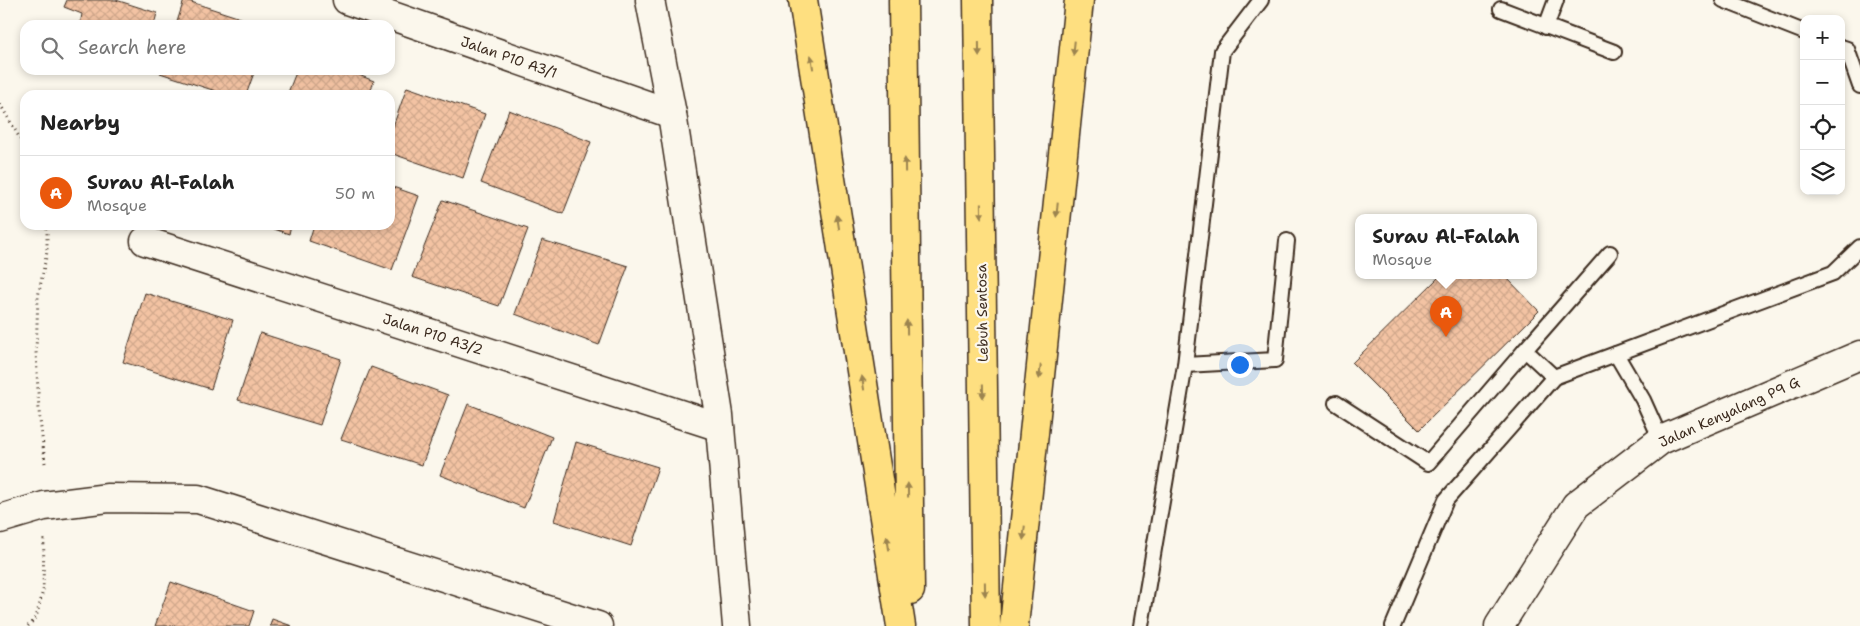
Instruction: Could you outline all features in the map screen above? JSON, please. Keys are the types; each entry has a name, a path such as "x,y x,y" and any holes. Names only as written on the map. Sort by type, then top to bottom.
{"main road":[{"path":"803,0 902,626"},
{"path":"903,0 910,626"},
{"name":"Lebuh Sentosa","path":"978,0 986,626"},
{"path":"1014,626 1079,0"}],"street":[{"name":"Jalan P10 A3/1","path":"347,0 672,114"},
{"path":"650,0 672,114 720,427 737,626"},
{"name":"Jalan P10 A3/2","path":"145,241 720,427"},
{"name":"Jalan Kenyalang P9 G","path":"1499,626 1576,505 1661,440 1860,355"},
{"path":"0,519 44,506 108,498 198,500 598,626"}],"lane":[{"path":"1141,626 1185,365 1222,51 1261,0"},
{"path":"1546,27 1556,0"},
{"path":"1723,0 1800,30"},
{"path":"1501,10 1614,52"},
{"path":"1845,48 1847,49 1860,86"},
{"path":"1185,365 1275,360 1287,241"},
{"path":"1393,626 1446,500 1554,377 1834,273 1860,247"},
{"path":"1336,403 1428,463 1610,253"},
{"path":"1525,350 1554,377"},
{"path":"1616,354 1643,400 1661,440"}],"path":[{"path":"0,104 20,138"},
{"path":"45,463 39,411 36,352 38,297 47,252 47,230"},
{"path":"28,626 36,618 43,590 44,531"}],"building":[{"path":"67,0 116,0 157,13 155,20 81,20 82,14 64,7"},
{"path":"185,0 247,20 178,20"},
{"path":"166,75 253,75 248,90 213,90"},
{"path":"295,75 359,75 374,81 371,90 289,90"},
{"path":"407,87 485,114 463,178 395,155 395,121"},
{"path":"509,110 591,142 563,214 481,183"},
{"path":"395,188 419,196 392,270 309,241 312,230 395,230"},
{"path":"443,200 528,229 499,306 412,277"},
{"path":"277,230 290,230 289,234"},
{"path":"542,240 628,266 599,345 515,314"},
{"path":"1437,279 1508,279 1539,311 1419,430 1352,363"},
{"path":"145,293 233,320 211,389 123,362"},
{"path":"260,333 341,359 320,425 238,400"},
{"path":"371,367 448,395 422,465 341,439"},
{"path":"468,404 552,437 524,508 440,475"},
{"path":"576,442 658,467 631,546 554,521"},
{"path":"171,582 254,611 249,626 155,626"},
{"path":"272,619 292,626 270,626"}],"place":[{"name":"Surau Al-Falah","path":"1446,337"}]}
